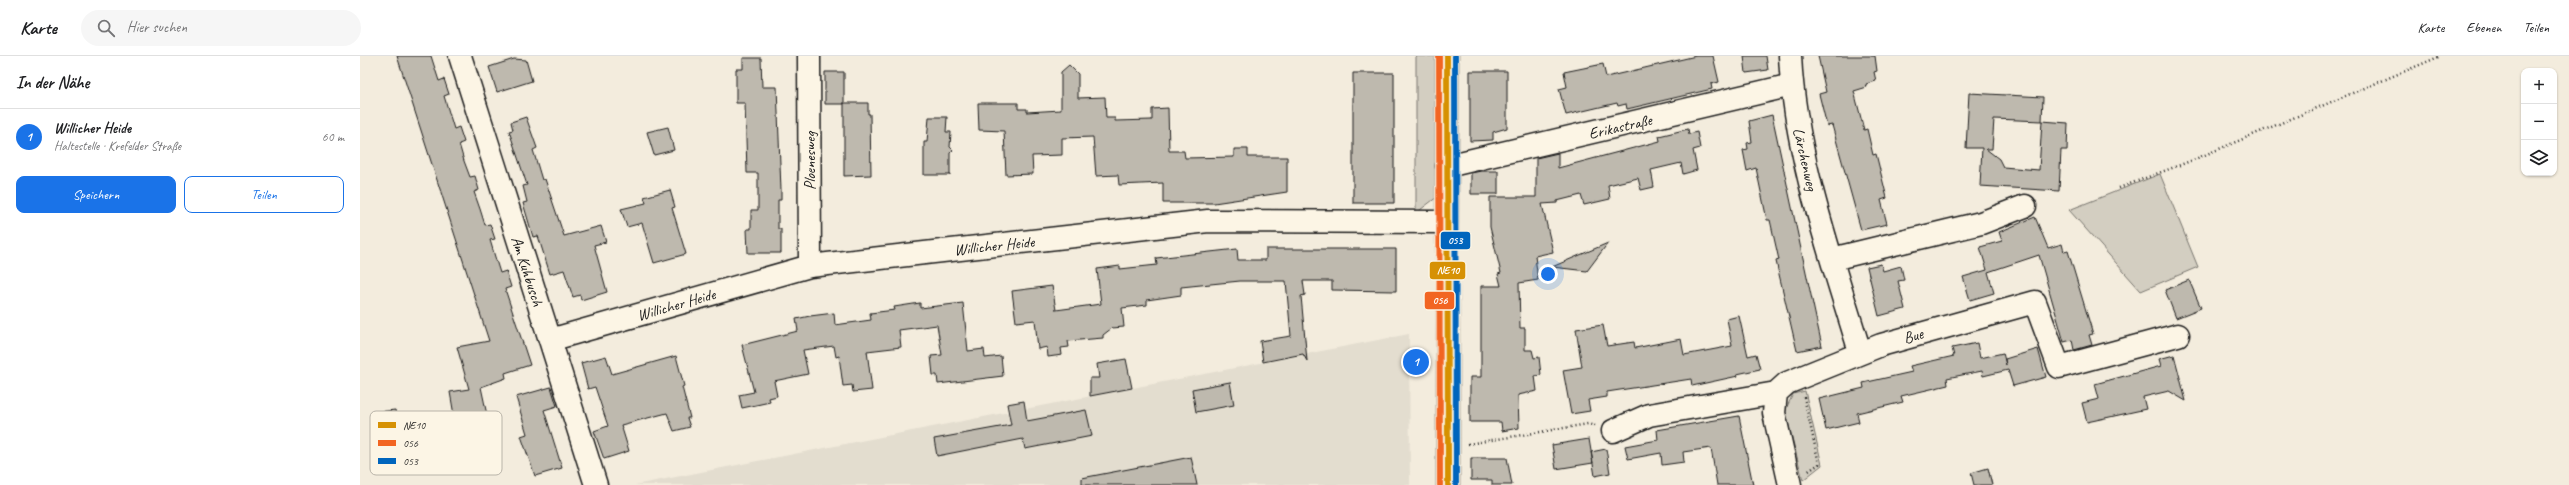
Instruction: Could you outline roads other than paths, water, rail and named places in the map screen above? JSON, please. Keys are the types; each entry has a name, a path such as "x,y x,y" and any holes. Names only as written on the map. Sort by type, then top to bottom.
{"street":[{"name":"Am Kuhbusch","path":"460,56 596,485"},
{"name":"Ploenesweg","path":"809,56 810,266"},
{"path":"1447,56 1448,485"},
{"name":"Lärchenweg","path":"1790,56 1792,85 1804,152 1832,259 1860,352"},
{"name":"Erikastraße","path":"1447,166 1792,85"},
{"path":"1832,259 1981,223 2025,206"},
{"name":"Willicher Heide","path":"550,340 810,266 1208,221 1447,222"},
{"name":"Bue","path":"1613,431 1649,415 1776,393 1784,385 1860,352 2034,302 2059,367 2178,335"},
{"path":"1776,393 1774,413 1790,484"}],"place":[{"name":"Willicher Heide","path":"1416,362"}]}
